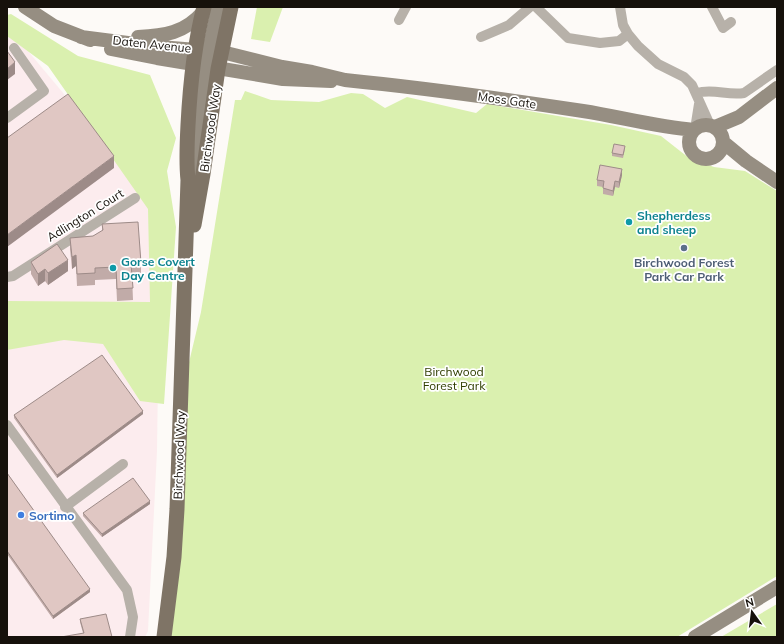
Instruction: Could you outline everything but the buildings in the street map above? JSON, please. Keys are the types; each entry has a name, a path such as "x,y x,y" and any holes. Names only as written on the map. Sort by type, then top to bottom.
{"main road":[{"name":"Birchwood Way","path":"184,272 203,174 206,67 209,50 231,7"},
{"name":"Birchwood Way","path":"164,637 174,557 177,509 188,180 187,158 189,99 206,67 209,50 204,10"}],"street":[{"name":"Daten Avenue","path":"25,7 54,26 112,49 206,67"},
{"path":"209,50 218,7"},
{"path":"398,20 406,7"},
{"path":"481,37 509,25 530,7"},
{"path":"536,7 568,38 600,43 619,41 628,34"},
{"path":"620,7 623,25 628,34 658,64 684,76 697,93 699,104 694,130 689,140 692,151"},
{"path":"712,7 723,28 731,22"},
{"path":"104,40 173,34 187,27 204,10"},
{"name":"Daten Avenue","path":"81,37 159,47 209,50"},
{"path":"7,118 44,91 14,48"},
{"name":"Moss Gate","path":"209,50 345,80 556,107 617,117 666,128 694,130 702,126 718,133 746,161 777,182"},
{"name":"Moss Gate","path":"206,67 299,81 345,80"},
{"path":"697,93 709,90 738,94 744,93 777,70"},
{"path":"718,133 777,88"},
{"path":"699,104 718,133 720,152 716,156"},
{"name":"Moss Gate","path":"666,128 703,159 716,156 746,161"},
{"name":"Adlington Court","path":"7,277 20,272 135,198"},
{"path":"7,425 65,507 127,590 133,617 130,637"},
{"path":"65,507 123,464"},
{"path":"695,637 777,587"}],"shaded area":[{"path":"7,26 151,198 160,239 157,451 148,631 145,637 7,637"}],"green space":[{"path":"257,7 283,7 270,42 251,39"},
{"path":"11,14 78,56 150,75 176,138 167,171 176,227 164,404 140,401 103,344 64,340 7,350 7,301 150,302 148,209 48,66 7,36 7,15"},
{"name":"Birchwood Forest Park","path":"245,91 271,100 319,102 351,93 363,94 385,108 407,97 476,113 487,104 611,125 661,136 689,158 714,167 745,171 777,191 777,576 677,637 168,637 186,375 201,312 235,100 241,100"},
{"path":"777,604 777,637 721,637"}],"place":[{"name":"Shepherdess and sheep","path":"629,222"},
{"name":"Birchwood Forest Park Car Park","path":"684,248"},
{"name":"Gorse Covert Day Centre","path":"113,268"},
{"name":"Sortimo","path":"21,515"}]}
